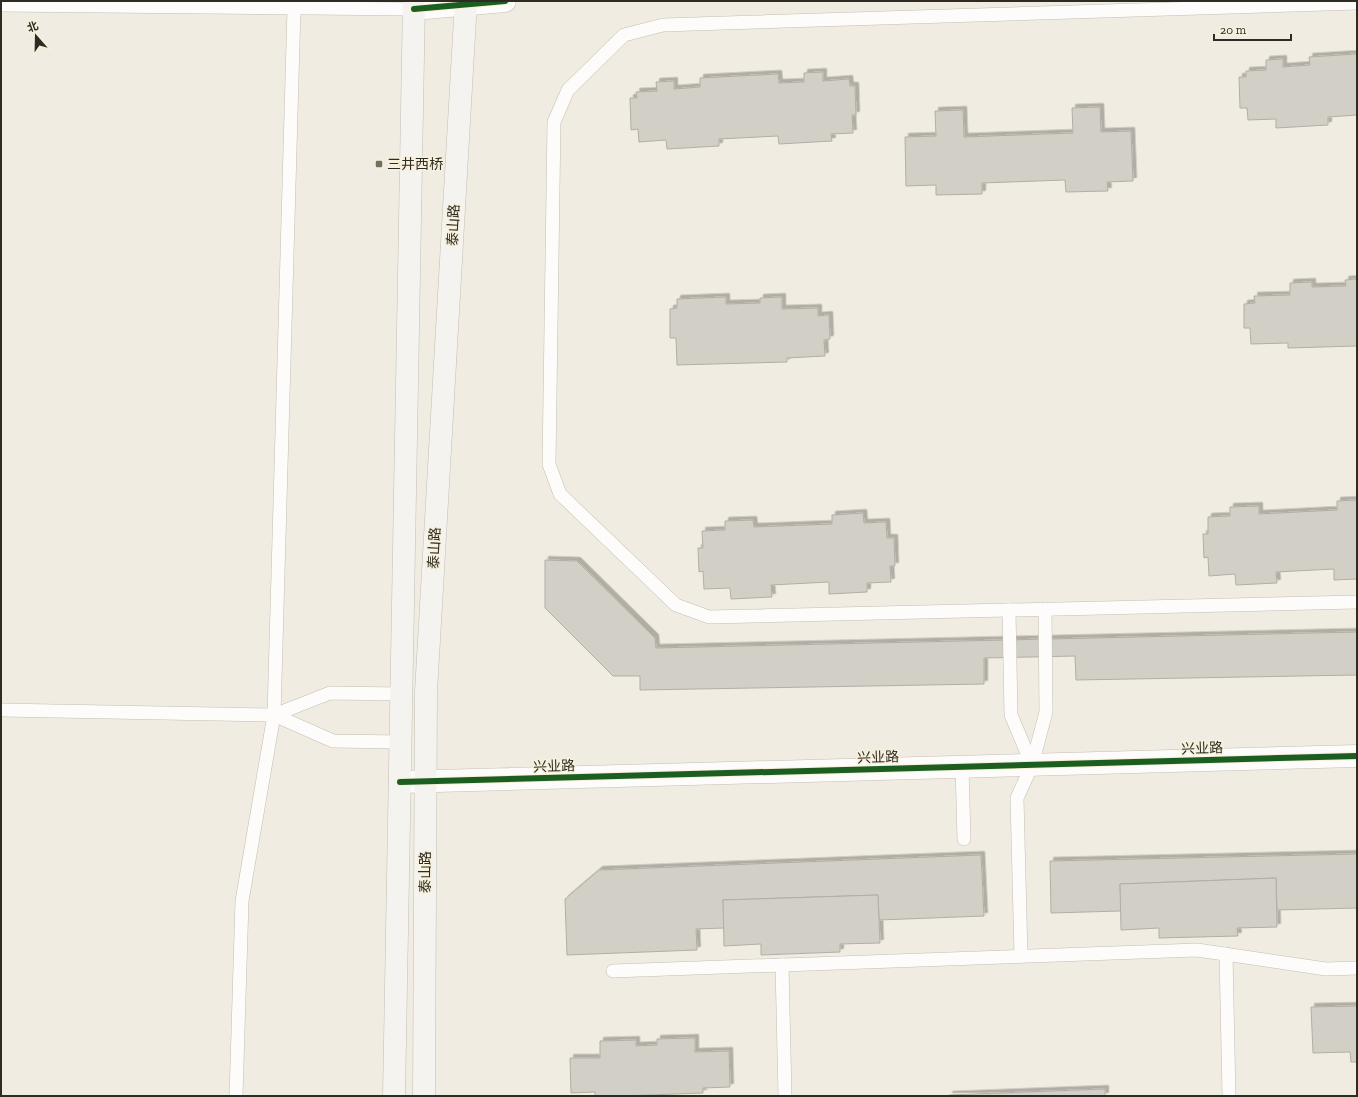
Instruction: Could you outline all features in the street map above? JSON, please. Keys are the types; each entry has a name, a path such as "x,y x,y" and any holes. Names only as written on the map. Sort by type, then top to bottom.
{"main road":[{"name":"泰山路","path":"424,1096 426,692 466,3"},
{"name":"泰山路","path":"394,1096 414,5"}],"street":[{"path":"414,5 505,1"},
{"name":"兴业路","path":"400,782 1357,756"}],"lane":[{"path":"1357,3 663,25 624,35 568,90 554,122 549,464 560,494 676,605 709,617 1357,602"},
{"path":"1,6 294,8 414,5"},
{"path":"236,1096 242,901 274,715 294,8"},
{"path":"1021,956 1017,798 1032,765 1046,712 1045,609"},
{"path":"1009,610 1011,715 1032,765"},
{"path":"274,715 330,693 401,694"},
{"path":"1,710 274,715 334,741 401,742"},
{"path":"962,766 964,840"},
{"path":"613,971 1197,950 1326,969 1357,968"},
{"path":"1226,954 1229,1096"},
{"path":"782,965 785,1096"}],"building":[{"path":"1357,54 1357,115 1328,117 1328,125 1276,128 1276,119 1248,120 1247,108 1240,108 1239,77 1246,77 1246,71 1266,70 1266,60 1283,59 1283,67 1310,65 1309,57"},
{"path":"823,72 823,81 849,79 850,86 855,86 856,115 852,115 853,133 831,134 832,141 779,144 778,136 719,139 719,146 667,149 666,140 639,142 638,129 631,130 630,98 637,98 636,92 657,91 656,82 674,81 674,89 700,87 700,78 778,74 779,83 804,82 804,73"},
{"path":"1100,107 1101,132 1131,131 1133,181 1107,182 1108,191 1066,192 1065,180 982,183 982,194 936,195 936,185 906,186 905,137 936,136 935,111 963,110 964,137 1073,133 1072,108"},
{"path":"1357,279 1357,346 1288,348 1288,343 1251,344 1250,328 1244,328 1244,304 1255,303 1254,296 1290,295 1290,283 1312,282 1312,287 1346,286 1345,280"},
{"path":"726,297 726,304 760,303 760,298 782,297 782,309 818,308 818,316 829,315 830,339 824,340 825,356 787,358 787,362 677,365 676,338 670,338 670,309 677,308 677,299"},
{"path":"1357,500 1357,579 1334,580 1334,569 1276,572 1277,583 1236,585 1235,574 1209,576 1208,557 1204,558 1203,534 1208,534 1208,517 1230,516 1230,507 1259,506 1259,514 1337,510 1337,501"},
{"path":"863,513 864,523 886,522 887,538 894,538 895,566 890,566 891,582 867,583 867,592 829,594 829,582 771,585 772,597 731,599 730,588 704,589 703,571 699,572 698,548 703,548 702,531 725,530 725,521 753,520 754,527 832,524 832,515"},
{"path":"545,560 577,561 655,638 656,648 1357,632 1357,675 1076,680 1075,656 984,658 984,684 640,690 640,676 613,676 545,608"},
{"path":"1357,854 1357,908 1277,910 1276,878 1120,884 1121,911 1051,913 1050,861"},
{"path":"981,855 984,916 879,920 878,895 723,900 724,928 696,929 697,950 567,955 565,899 599,870"},
{"path":"1276,878 1277,927 1237,928 1238,936 1159,938 1159,928 1121,930 1120,884"},
{"path":"878,895 880,943 840,944 840,952 761,955 761,944 724,946 723,900"},
{"path":"1357,1006 1357,1062 1351,1062 1350,1052 1313,1053 1311,1007"},
{"path":"695,1038 695,1052 729,1051 730,1087 703,1088 703,1093 595,1096 595,1092 571,1093 570,1058 600,1058 600,1041 636,1040 636,1046 657,1045 657,1039"},
{"path":"1105,1089 1105,1096 949,1096 949,1095"}],"cycle path":[{"path":"414,9 505,1"},
{"path":"400,782 1357,756"}],"place":[{"name":"三井西桥","path":"379,164"}]}
